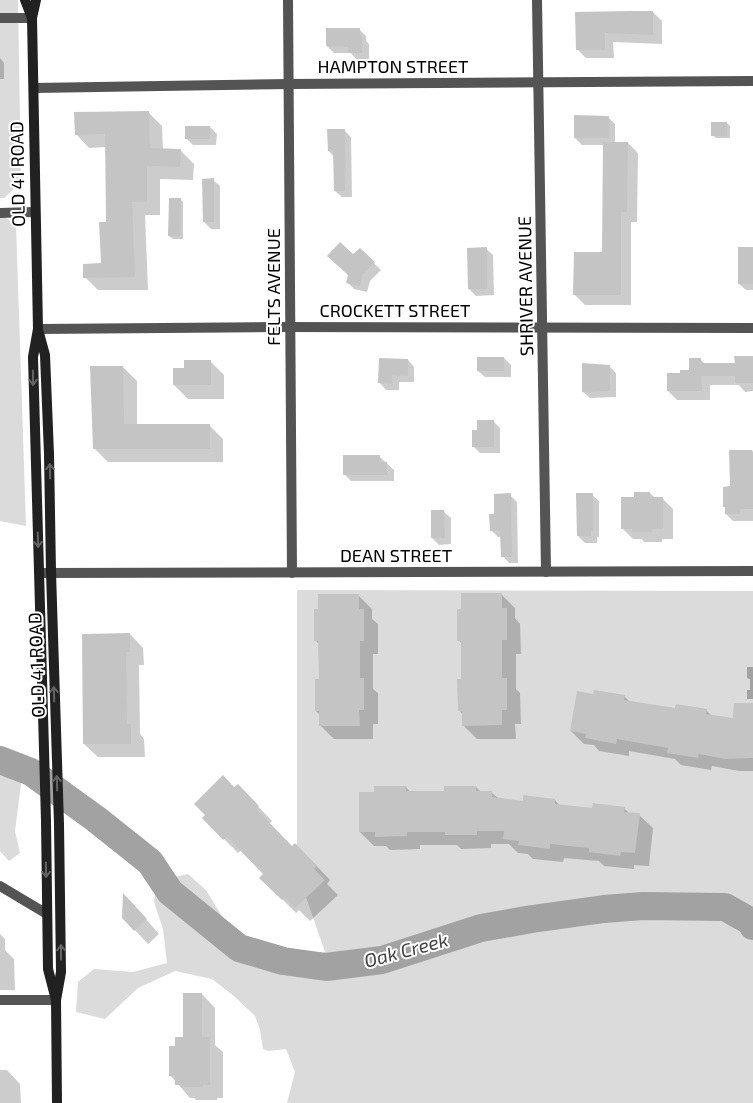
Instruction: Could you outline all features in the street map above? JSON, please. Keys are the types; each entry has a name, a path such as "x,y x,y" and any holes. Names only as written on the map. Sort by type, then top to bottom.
{"street":[{"name":"OLD 41 ROAD","path":"25,0 32,18"},
{"name":"OLD 41 ROAD","path":"36,0 32,18 34,212 38,329 45,355 59,824 61,972 56,1000 57,1103"},
{"name":"FELTS AVENUE","path":"288,0 292,573"},
{"name":"SHRIVER AVENUE","path":"537,0 546,572"},
{"path":"0,18 32,18"},
{"name":"HAMPTON STREET","path":"34,88 289,84 753,81"},
{"path":"0,213 34,212"},
{"name":"CROCKETT STREET","path":"38,329 291,327 753,328"},
{"name":"OLD 41 ROAD","path":"38,329 32,357 46,821 48,969 56,1000"},
{"name":"DEAN STREET","path":"39,573 753,571"},
{"path":"0,886 47,914"},
{"path":"0,1000 56,1000"}],"shaded area":[{"path":"0,0 18,0 21,182 4,198 0,198"},
{"path":"0,217 4,217 16,224 26,526 0,521"},
{"path":"297,590 753,591 753,1103 287,1103 295,1072 286,1049 268,1051 263,1049 260,1030 255,1016 212,979 175,971 138,988 105,1019 76,1012 78,982 94,969 133,972 167,963 163,929 154,902 157,881 188,874 206,890 237,941 261,956 301,962 325,952 297,871"},
{"path":"747,667 753,667 753,699 747,699 747,690 750,690 750,679 747,678"},
{"path":"0,764 22,776 15,831 20,853 9,861 0,851"}],"building":[{"path":"653,11 653,35 605,33 605,50 576,50 575,12"},
{"path":"326,28 360,28 362,53 348,53 348,47 326,46"},
{"path":"149,111 150,148 181,149 180,167 147,166 147,202 132,202 135,277 83,278 83,264 101,263 99,222 106,222 105,134 75,135 74,112"},
{"path":"574,115 609,116 609,138 574,138"},
{"path":"711,122 727,122 727,136 711,136"},
{"path":"185,126 210,126 210,139 185,139"},
{"path":"327,129 345,129 345,191 334,191 333,151 328,151"},
{"path":"603,142 628,142 627,212 621,212 621,295 573,295 574,252 602,252"},
{"path":"214,178 214,222 203,222 202,179"},
{"path":"169,198 181,198 180,236 168,236"},
{"path":"340,242 353,254 360,248 375,262 363,274 360,286 346,283 348,275 327,256"},
{"path":"487,247 487,289 468,289 467,248"},
{"path":"738,247 753,247 753,284 738,284"},
{"path":"734,356 753,356 753,383 735,383 735,376 701,376 702,391 667,391 667,373 680,373 680,370 689,370 689,358 701,358 701,363 735,363"},
{"path":"477,357 504,357 504,371 477,371"},
{"path":"379,358 408,359 408,376 392,375 392,384 378,383"},
{"path":"184,360 211,360 211,385 173,385 173,368 184,368"},
{"path":"582,363 610,365 610,391 582,392"},
{"path":"90,366 123,366 124,424 210,424 210,449 93,449"},
{"path":"477,420 494,420 494,447 472,447 472,430 477,430"},
{"path":"729,450 752,450 753,452 753,509 740,509 740,514 725,514 725,507 723,507 723,487 730,486"},
{"path":"343,455 380,455 380,462 387,462 387,475 343,475"},
{"path":"634,492 650,492 650,497 663,497 663,529 652,529 652,532 632,532 632,529 621,529 621,497 634,497"},
{"path":"511,493 512,557 501,557 500,531 490,531 489,514 494,514 494,494"},
{"path":"576,493 593,493 593,531 591,531 591,536 577,536"},
{"path":"431,510 444,510 445,538 431,538"},
{"path":"461,593 502,593 502,608 507,608 507,640 502,640 502,678 507,678 507,710 502,710 502,725 462,726 462,711 458,711 457,679 461,679 461,641 457,641 457,609 461,609"},
{"path":"318,594 359,594 359,609 364,609 364,641 360,641 360,678 364,678 364,710 359,710 360,726 319,726 319,711 315,711 315,679 319,679 318,641 314,641 314,609 318,609"},
{"path":"130,633 130,652 126,652 127,724 131,724 131,744 83,744 82,634"},
{"path":"594,690 625,695 624,700 675,708 676,704 707,709 706,714 733,718 734,703 753,703 753,758 725,759 699,754 698,758 667,753 668,748 617,739 616,744 585,738 586,734 570,731 577,691 593,694"},
{"path":"223,775 234,787 238,784 259,806 256,809 292,846 295,843 317,866 314,869 325,880 295,908 285,897 282,900 259,878 263,874 227,837 223,840 202,818 205,815 194,804"},
{"path":"374,786 406,786 406,791 444,791 444,786 476,786 476,791 492,791 492,797 523,801 523,795 555,799 555,804 592,808 593,803 625,807 624,812 640,813 635,853 621,852 620,856 589,852 589,848 550,844 550,849 518,845 519,841 503,839 504,831 477,831 477,835 445,835 445,832 407,832 407,836 375,837 375,832 359,832 359,792 374,792"},
{"path":"123,893 147,919 134,931 122,918"},
{"path":"183,993 202,993 202,1037 210,1037 210,1085 203,1085 203,1087 181,1087 181,1085 175,1085 175,1076 169,1076 169,1046 175,1046 175,1037 183,1037"}],"waterway":[{"name":"Oak Creek","path":"0,760 31,772 96,819 150,862 170,892 239,948 283,961 326,967 382,960 481,928 604,909 643,906 725,907 750,921 753,926"}]}
